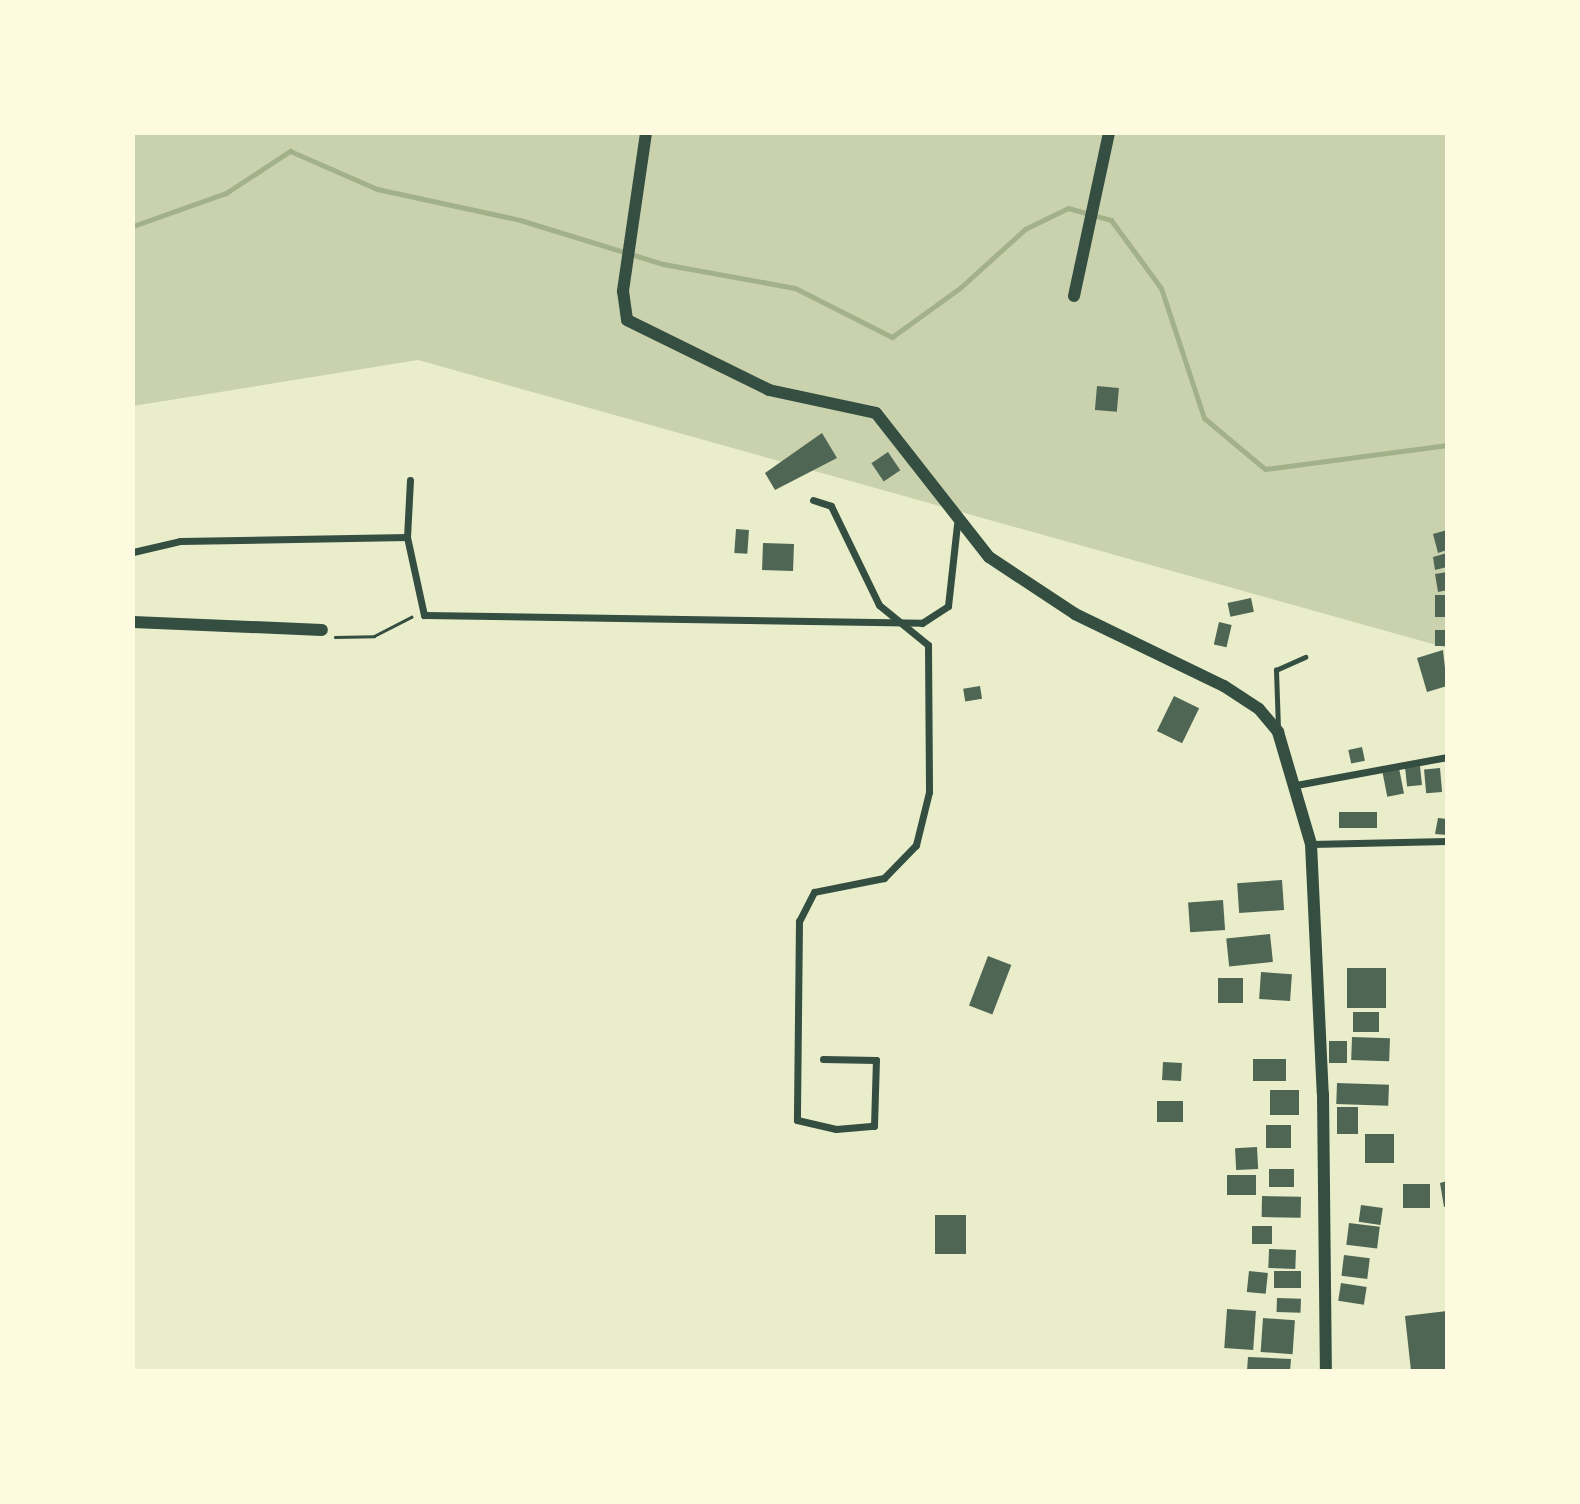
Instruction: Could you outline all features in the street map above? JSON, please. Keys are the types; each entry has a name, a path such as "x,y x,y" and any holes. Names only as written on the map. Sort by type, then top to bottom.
{"main road":[{"path":"646,133 622,292 627,320 694,355 781,394 877,413 957,524 1026,585 1224,686 1259,709 1278,733 1296,785 1311,844 1323,1094 1326,1371"},
{"path":"1074,296 1110,133"},
{"path":"133,622 322,630"}],"street":[{"path":"410,480 407,537 424,615 908,623 936,618 948,606 957,524"},
{"path":"813,500 831,506 879,605 908,623 928,645 929,792 916,845 884,878 814,892 799,920 797,1120 836,1129 874,1126 876,1060 823,1059"},
{"path":"133,552 180,541 407,537"},
{"path":"1296,785 1447,757"},
{"path":"1311,844 1447,841"}],"lane":[{"path":"1278,733 1276,670 1305,657"}],"path":[{"path":"322,630 324,636 374,636 424,615"}],"green space":[{"path":"133,133 1447,133 1447,648 418,360 133,406"}],"building":[{"path":"1097,386 1119,388 1117,412 1095,410"},
{"path":"822,433 837,458 775,490 765,473"},
{"path":"888,452 900,470 884,481 871,463"},
{"path":"736,529 749,530 747,554 734,553"},
{"path":"1447,530 1447,550 1438,553 1433,534"},
{"path":"763,543 794,544 793,571 762,570"},
{"path":"1447,553 1447,567 1435,570 1433,557"},
{"path":"1447,572 1447,590 1438,592 1435,574"},
{"path":"1435,595 1447,595 1447,617 1435,617"},
{"path":"1251,598 1254,612 1230,617 1228,603"},
{"path":"1219,622 1232,625 1226,647 1214,644"},
{"path":"1435,630 1447,630 1447,646 1435,646"},
{"path":"1443,650 1447,686 1427,692 1417,658"},
{"path":"980,686 982,699 965,701 963,689"},
{"path":"1174,696 1199,708 1182,743 1157,731"},
{"path":"1362,747 1365,761 1351,764 1348,750"},
{"path":"1420,766 1422,785 1407,786 1405,768"},
{"path":"1399,768 1404,794 1387,797 1382,771"},
{"path":"1440,768 1442,792 1426,793 1424,769"},
{"path":"1339,812 1377,812 1377,828 1339,828"},
{"path":"1438,818 1447,819 1447,835 1435,834"},
{"path":"1282,880 1284,910 1239,913 1237,883"},
{"path":"1223,900 1225,930 1190,932 1188,902"},
{"path":"1270,934 1273,962 1229,966 1226,939"},
{"path":"988,956 1011,965 992,1014 969,1005"},
{"path":"1347,968 1386,968 1386,1008 1347,1008"},
{"path":"1261,972 1292,974 1290,1001 1259,999"},
{"path":"1218,978 1243,978 1243,1003 1218,1003"},
{"path":"1353,1012 1379,1012 1379,1032 1353,1032"},
{"path":"1352,1037 1390,1038 1389,1061 1351,1060"},
{"path":"1329,1041 1347,1041 1347,1063 1329,1063"},
{"path":"1253,1059 1286,1059 1286,1081 1253,1081"},
{"path":"1163,1062 1182,1063 1181,1081 1162,1080"},
{"path":"1337,1083 1389,1085 1388,1106 1336,1104"},
{"path":"1270,1090 1299,1090 1299,1115 1270,1115"},
{"path":"1157,1101 1183,1101 1183,1122 1157,1122"},
{"path":"1337,1107 1358,1107 1358,1134 1337,1134"},
{"path":"1266,1125 1291,1125 1291,1148 1266,1148"},
{"path":"1365,1134 1394,1134 1394,1163 1365,1163"},
{"path":"1257,1147 1258,1169 1236,1170 1235,1148"},
{"path":"1269,1169 1294,1169 1294,1187 1269,1187"},
{"path":"1227,1175 1256,1175 1256,1195 1227,1195"},
{"path":"1447,1181 1447,1206 1444,1207 1440,1183"},
{"path":"1403,1184 1430,1184 1430,1208 1403,1208"},
{"path":"1262,1196 1301,1197 1301,1218 1262,1217"},
{"path":"1361,1205 1383,1208 1380,1225 1359,1222"},
{"path":"935,1215 966,1215 966,1254 935,1254"},
{"path":"1349,1223 1380,1227 1377,1249 1346,1245"},
{"path":"1252,1226 1272,1226 1272,1244 1252,1244"},
{"path":"1269,1249 1296,1250 1295,1269 1268,1268"},
{"path":"1344,1255 1370,1258 1367,1279 1341,1276"},
{"path":"1249,1271 1268,1273 1266,1294 1247,1292"},
{"path":"1274,1271 1301,1271 1301,1288 1274,1288"},
{"path":"1341,1283 1367,1287 1364,1305 1338,1301"},
{"path":"1277,1298 1301,1299 1300,1313 1277,1312"},
{"path":"1227,1309 1256,1311 1253,1350 1224,1348"},
{"path":"1447,1311 1447,1371 1411,1371 1405,1316"},
{"path":"1263,1318 1295,1320 1293,1354 1261,1352"},
{"path":"1248,1357 1291,1359 1290,1371 1247,1371"}],"waterway":[{"path":"133,226 226,193 290,151 377,189 520,220 663,264 795,288 892,337 961,287 1025,229 1068,208 1111,220 1161,288 1204,418 1265,469 1447,445"}]}
